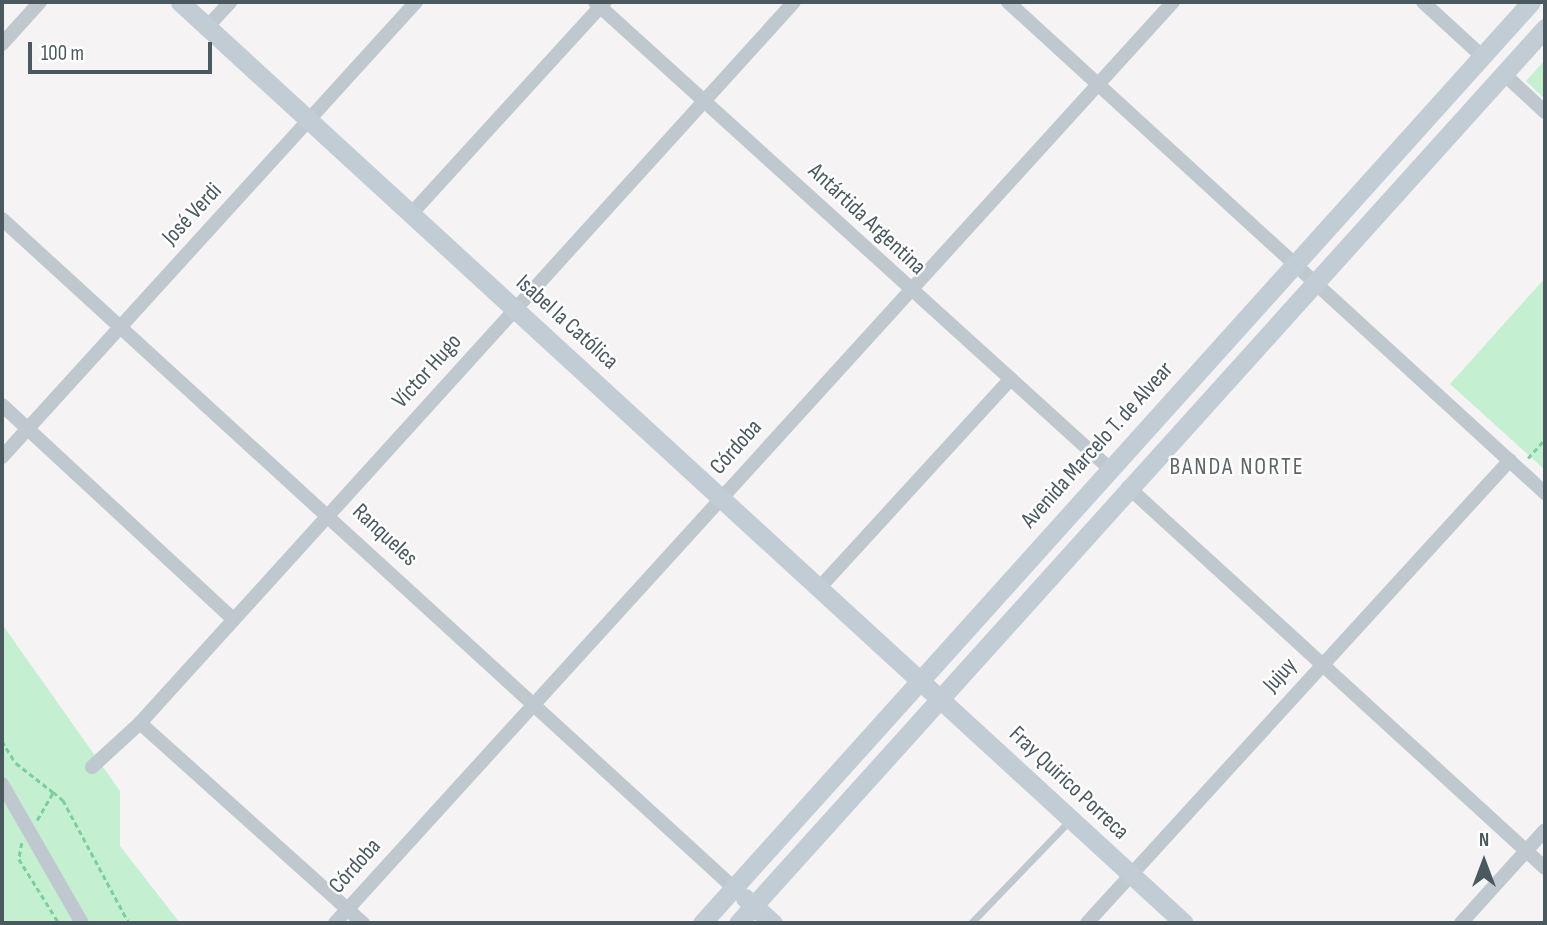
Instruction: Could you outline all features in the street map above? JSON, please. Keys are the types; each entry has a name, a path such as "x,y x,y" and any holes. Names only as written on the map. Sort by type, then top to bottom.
{"main road":[{"name":"Isabel la Católica","path":"180,2 921,677"},
{"name":"Avenida Marcelo T. de Alvear","path":"702,923 1531,2"},
{"path":"738,923 1545,28"},
{"name":"Fray Quirico Porreca","path":"921,677 1184,923"},
{"path":"734,888 773,923"}],"street":[{"path":"2,44 40,2"},
{"path":"207,27 230,2"},
{"name":"José Verdi","path":"2,457 416,2"},
{"name":"Víctor Hugo","path":"92,767 140,723 794,2"},
{"path":"1008,2 1545,493"},
{"name":"Córdoba","path":"335,923 909,289 1173,2"},
{"path":"1423,2 1482,56"},
{"path":"412,214 600,3"},
{"name":"Antártida Argentina","path":"600,3 909,289 1109,468"},
{"path":"1504,74 1545,112"},
{"name":"Ranqueles","path":"2,219 118,327 328,514 734,888"},
{"path":"821,586 1011,379"},
{"path":"2,405 233,619"},
{"name":"Jujuy","path":"1087,923 1321,664 1514,464"},
{"path":"1128,488 1545,868"},
{"path":"140,723 363,923"},
{"path":"2,784 82,923"},
{"path":"1461,923 1545,830"}],"lane":[{"path":"971,923 1071,818"}],"path":[{"path":"1514,464 1545,439"},
{"path":"2,741 16,763 63,800 129,923"},
{"path":"52,792 31,833 20,845 19,859 59,923"}],"green space":[{"path":"1545,60 1545,99 1526,81"},
{"path":"1545,278 1545,470 1450,384"},
{"path":"2,624 120,791 120,846 180,923 2,923"}],"district":[{"name":"BANDA NORTE","path":"1237,467"}]}
